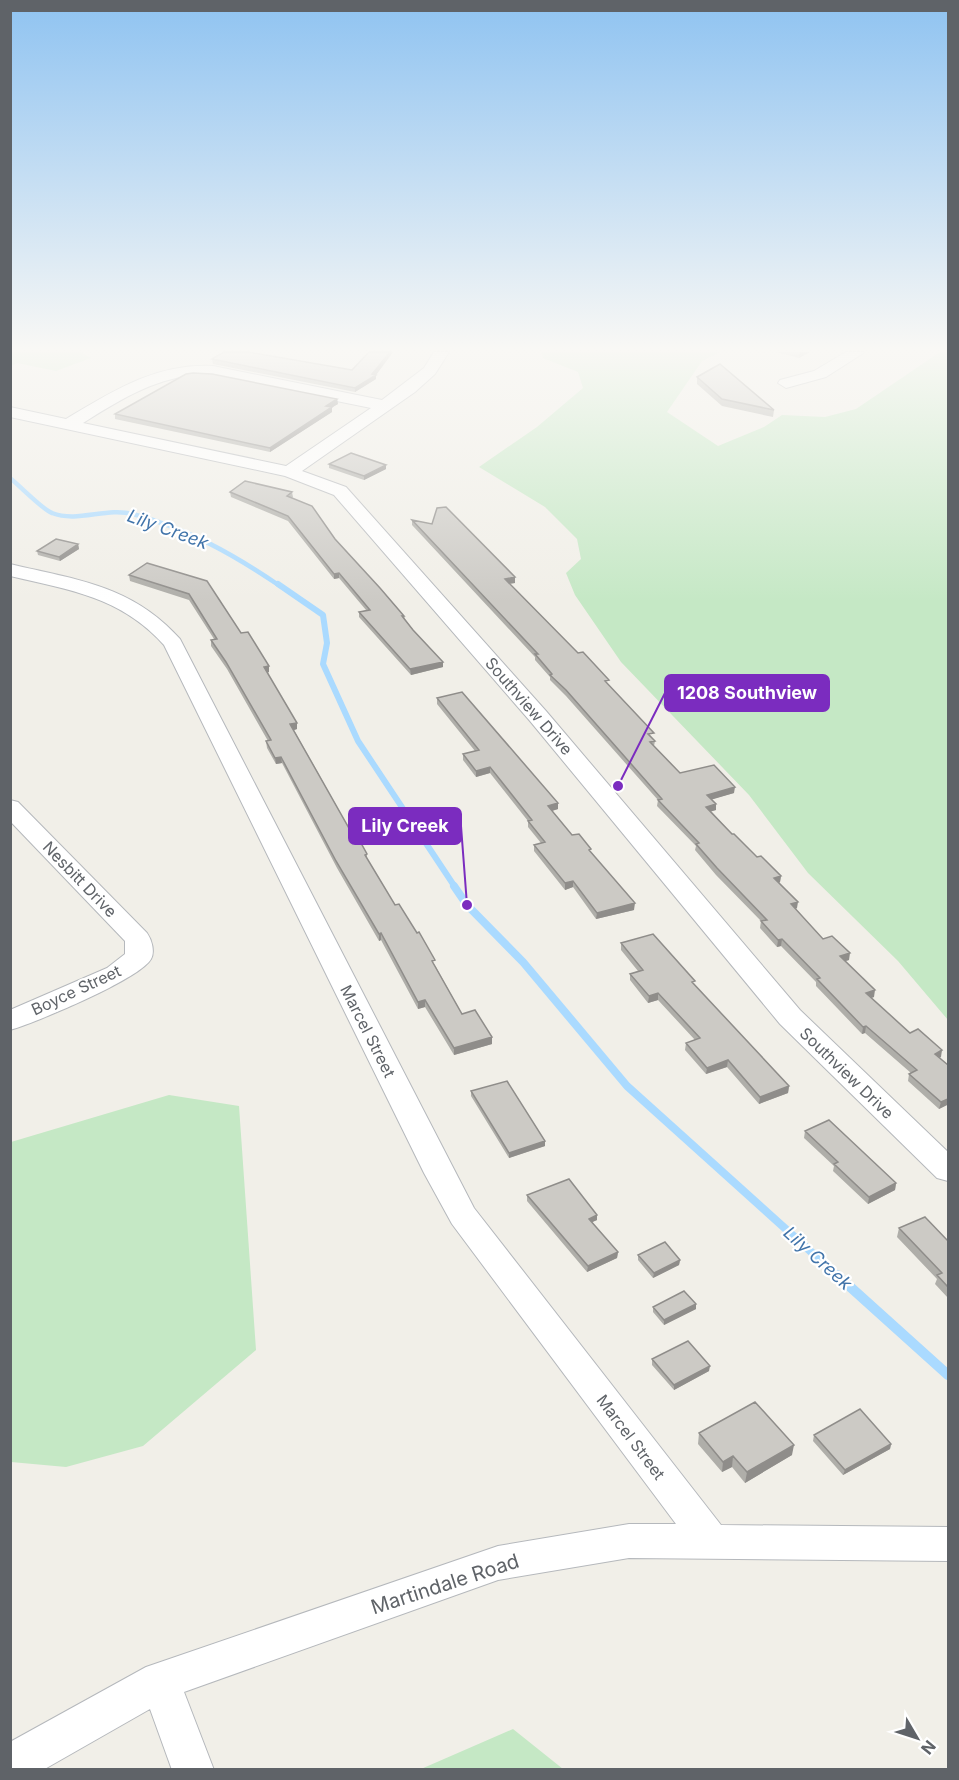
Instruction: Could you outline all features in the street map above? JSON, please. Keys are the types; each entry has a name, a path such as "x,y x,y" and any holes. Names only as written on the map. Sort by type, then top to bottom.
{"street":[{"name":"Southview Drive","path":"120,435 289,472 331,486 346,496 538,716 790,1017 948,1170"},
{"path":"289,472 343,435"},
{"name":"Marcel Street","path":"12,572 98,591 120,599 153,620 173,643 439,1173 463,1216 711,1541"},
{"name":"Nesbitt Drive","path":"10,807 138,939 139,957"},
{"name":"Boyce Street","path":"10,1021 117,974 139,957"},
{"name":"Martindale Road","path":"10,1765 160,1682 498,1563 629,1541 948,1544"},
{"path":"160,1682 193,1770"}],"green space":[{"path":"525,435 702,435 718,446 744,435 948,435 948,1020 898,961 808,873 749,795 621,662 575,595 566,573 581,559 577,539 545,507 479,467"},
{"path":"169,1095 239,1106 256,1350 143,1446 66,1467 11,1462 11,1142"},
{"path":"513,1729 563,1769 421,1769"}],"building":[{"path":"211,435 290,435 270,448"},
{"path":"351,453 386,465 364,476 329,464"},
{"path":"245,481 292,492 287,496 312,506 335,539 443,662 410,669 359,612 370,610 339,573 334,574 288,516 230,492"},
{"path":"446,507 515,577 505,579 578,653 583,652 609,680 605,681 654,733 648,734 655,741 650,742 680,773 714,765 735,787 707,795 716,804 706,807 757,857 761,856 781,876 774,878 798,902 791,904 823,939 832,936 850,953 840,956 875,990 866,993 910,1033 918,1029 942,1050 935,1054 948,1065 948,1099 941,1102 909,1074 917,1070 866,1026 863,1027 782,939 778,940 761,921 767,920 717,868 696,844 699,843 658,800 662,799 566,690 550,675 552,674 535,654 538,654 412,520 432,524 437,508"},
{"path":"56,539 78,544 59,557 37,551"},
{"path":"147,563 207,581 241,633 248,632 269,666 264,667 297,723 290,724 354,837 357,836 367,854 365,855 395,905 399,904 417,933 419,932 435,960 432,961 462,1014 475,1010 492,1037 454,1048 425,1000 418,1002 381,933 379,934 336,861 281,757 275,758 266,741 271,740 211,640 217,639 189,594 129,575"},
{"path":"462,692 558,803 548,806 572,835 579,834 591,849 589,850 635,903 597,913 573,881 565,883 534,845 545,842 528,821 532,820 490,767 476,771 463,754 479,750 437,698"},
{"path":"653,934 695,981 692,982 789,1086 760,1097 728,1060 707,1068 686,1043 700,1038 658,993 649,996 630,974 643,970 621,943"},
{"path":"507,1081 545,1141 509,1153 471,1091"},
{"path":"829,1120 896,1183 869,1197 834,1164 838,1162 805,1131"},
{"path":"569,1179 597,1215 589,1219 618,1252 588,1266 527,1195"},
{"path":"925,1217 948,1241 948,1287 937,1275 942,1273 899,1228"},
{"path":"665,1242 680,1260 654,1273 638,1255"},
{"path":"684,1291 696,1304 664,1320 653,1307"},
{"path":"688,1341 710,1366 674,1385 652,1359"},
{"path":"755,1402 794,1445 747,1472 733,1456 723,1462 699,1433"},
{"path":"860,1409 891,1444 845,1470 814,1435"}],"waterway":[{"name":"Lily Creek","path":"10,478 52,513 62,516 82,516 123,512 153,520 210,544 280,586"},
{"name":"Lily Creek","path":"278,584 323,615 327,643 323,664 358,741 455,887"},
{"name":"Lily Creek","path":"454,886 467,905 523,962 627,1086 839,1277"},
{"name":"Lily Creek","path":"837,1275 948,1375"}],"place":[{"name":"1208 Southview","path":"618,786"},
{"name":"Lily Creek","path":"467,905"}]}
